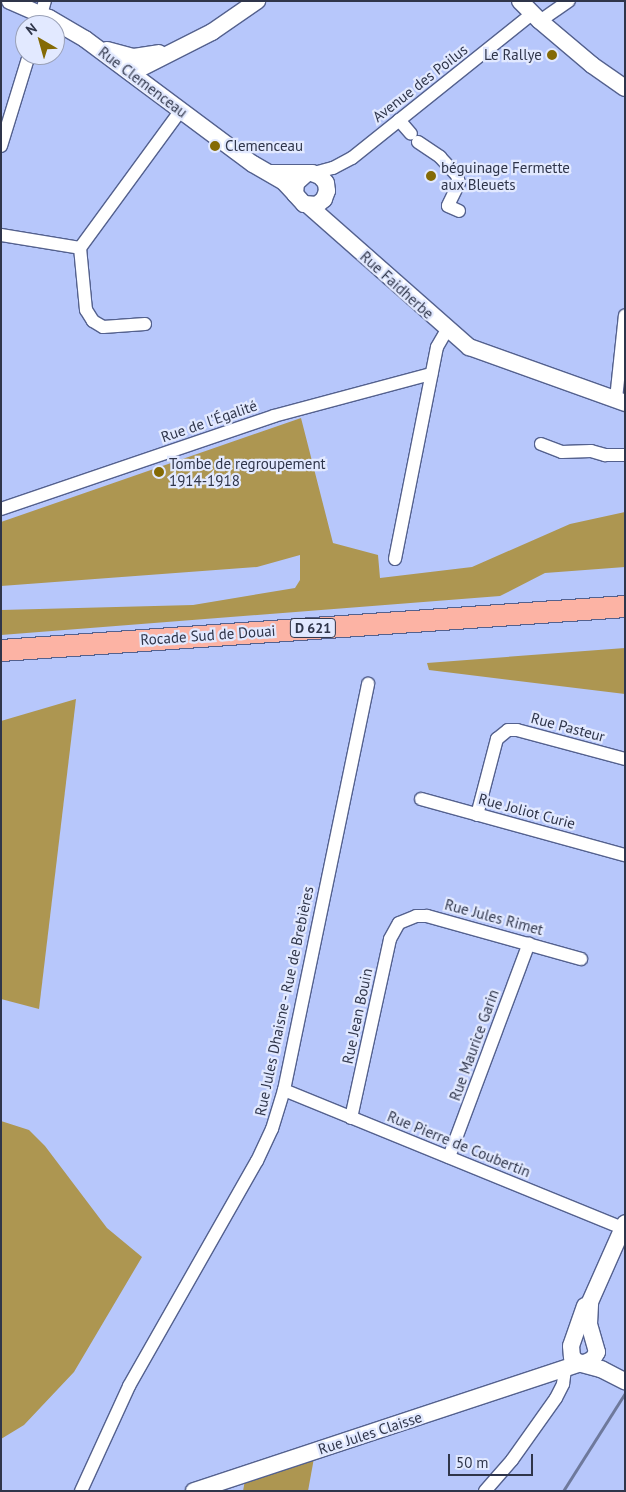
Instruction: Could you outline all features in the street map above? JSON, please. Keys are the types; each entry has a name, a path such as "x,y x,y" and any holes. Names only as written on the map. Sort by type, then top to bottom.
{"highway":[{"name":"Rocade Sud de Douai","path":"1,650 625,606"},
{"name":"Rocade Sud de Douai","path":"1,659 625,615"}],"street":[{"name":"Rue Clemenceau","path":"10,1 41,13 91,44 253,164 270,173 296,194"},
{"path":"129,72 212,32 257,1"},
{"path":"520,1 536,18 602,73 625,88"},
{"name":"Avenue des Poilus","path":"310,174 333,168 352,158 399,120 536,18 569,1"},
{"path":"91,44 120,54 141,56 164,54"},
{"path":"153,89 150,73 164,54"},
{"path":"129,72 132,63 141,56"},
{"path":"1,146 26,65"},
{"path":"145,324 103,327 92,321 86,310 80,248 181,110"},
{"path":"399,120 415,138 440,157 457,176 459,183 448,206 460,211"},
{"name":"Avenue des Poilus","path":"327,192 352,158"},
{"name":"Rue Clemenceau","path":"270,173 310,174"},
{"path":"310,174 324,179 327,192 319,204 308,205 300,202 296,194 296,183 310,174"},
{"name":"Rue Faidherbe","path":"327,192 327,206 334,223 347,240"},
{"name":"Rue Faidherbe","path":"308,205 447,330 469,347 620,401"},
{"path":"1,235 80,248"},
{"path":"620,401 625,315"},
{"path":"395,559 437,347 447,330"},
{"name":"Rue de l'Égalité","path":"1,509 274,416 431,374"},
{"path":"541,444 562,452 591,451 605,455 625,455"},
{"name":"Rue Jules Dhaisne - Rue de Brebières","path":"81,1491 129,1386 263,1149 284,1090 368,684"},
{"name":"Rue Pasteur","path":"478,815 497,739 503,732 517,730 625,759"},
{"name":"Rue Joliot Curie","path":"421,799 625,855"},
{"name":"Rue Jules Rimet","path":"399,923 416,916 427,916 581,959"},
{"name":"Rue Jean Bouin","path":"351,1118 390,938 399,923"},
{"name":"Rue Maurice Garin","path":"450,1157 529,944"},
{"name":"Rue Pierre de Coubertin","path":"284,1090 624,1226"},
{"path":"582,1364 593,1359 595,1345 589,1316 593,1294 624,1226"},
{"name":"Rue Jules Claisse","path":"545,1375 558,1366 572,1345 585,1307 593,1294"},
{"path":"583,1337 595,1345 625,1380 582,1364 572,1357 572,1345 583,1337"},
{"name":"Rue Jules Claisse","path":"194,1491 582,1364"},
{"path":"484,1491 512,1460 556,1398 563,1384 565,1370"}],"shaded area":[{"path":"301,418 333,543 378,555 380,578 472,567 570,524 625,512 625,567 545,573 500,596 1,635 1,610 193,605 295,588 300,580 300,555 257,567 1,586 1,522"},
{"path":"625,648 625,694 429,670 427,663"},
{"path":"76,699 39,1009 1,999 1,721"},
{"path":"1,1121 29,1130 45,1146 107,1228 142,1257 74,1372 24,1425 1,1439"},
{"path":"314,1458 308,1491 243,1491 245,1480"}],"railway":[{"path":"563,1491 625,1393"}],"place":[{"name":"Le Rallye","path":"552,55"},
{"name":"Clemenceau","path":"215,146"},
{"name":"béguinage Fermette aux Bleuets","path":"431,176"},
{"name":"Tombe de regroupement 1914-1918","path":"159,472"}]}
